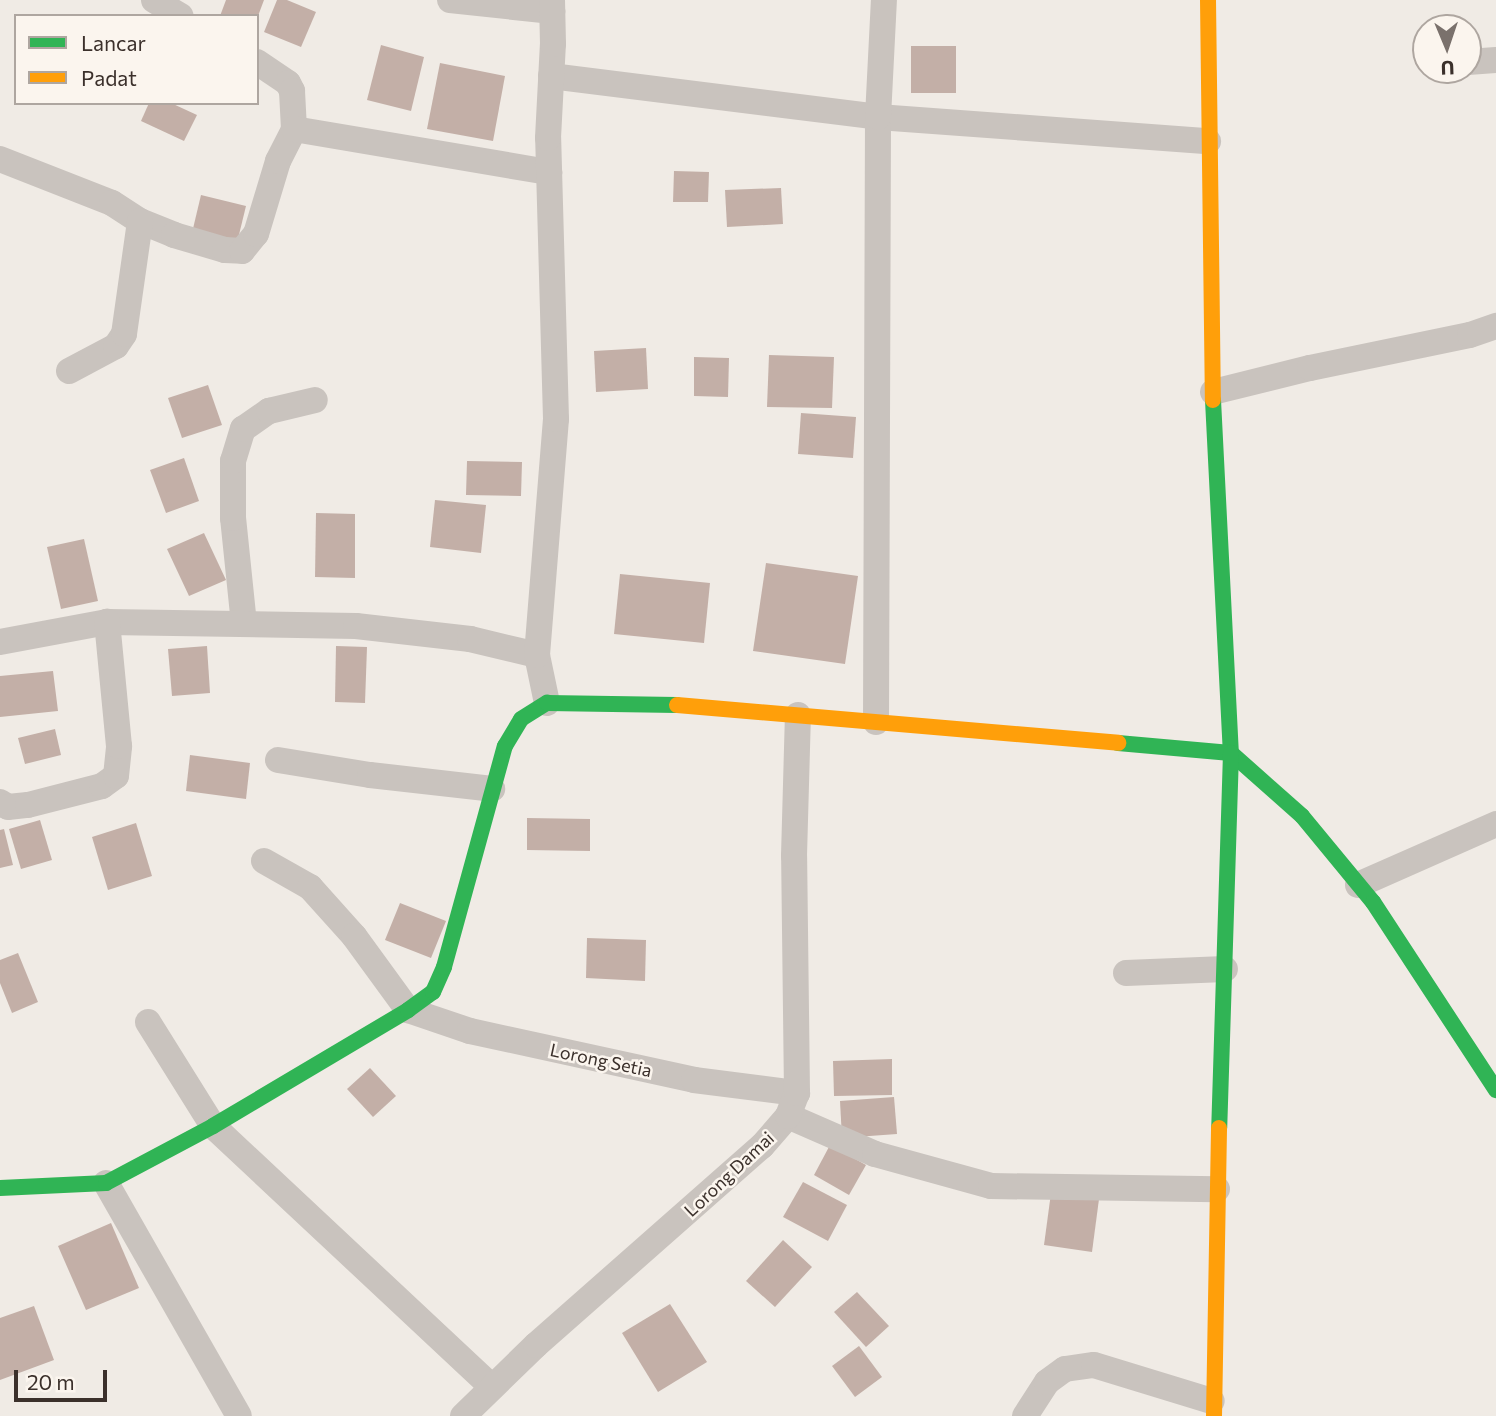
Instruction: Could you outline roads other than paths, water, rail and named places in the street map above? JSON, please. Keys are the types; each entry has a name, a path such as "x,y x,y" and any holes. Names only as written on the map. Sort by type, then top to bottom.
{"street":[{"path":"154,0 178,14"},
{"path":"450,0 552,6 549,172 556,419 537,655 547,703"},
{"path":"876,722 878,117 884,0"},
{"path":"1025,1416 1047,1382 1065,1369 1094,1365 1213,1408 1231,753 1213,392 1208,0"},
{"path":"0,159 113,203 140,221 174,235 225,250 242,251 256,234 278,160 294,129 292,92 288,83 259,63"},
{"path":"551,76 878,117 1208,141"},
{"path":"294,129 549,172"},
{"path":"69,371 117,346 124,334 140,221"},
{"path":"1213,392 1310,368 1470,335 1496,326"},
{"path":"243,624 233,518 233,461 243,429 268,411 315,400"},
{"path":"0,642 107,622 356,626 470,639 537,655"},
{"path":"0,802 8,807 27,805 102,786 116,776 119,746 107,622"},
{"path":"0,1188 106,1183 213,1126 408,1010 433,992 444,967 505,746 521,719 547,703 671,704 1231,753 1302,816 1373,902 1496,1090"},
{"path":"792,1105 798,715"},
{"path":"278,760 370,775 492,789"},
{"path":"1358,886 1496,824"},
{"path":"264,861 310,887 354,936 408,1010"},
{"path":"1126,973 1225,970"},
{"name":"Lorong Setia","path":"408,1010 470,1031 681,1077 792,1105 876,1154 991,1186 1217,1189"},
{"path":"148,1022 213,1126 492,1387"},
{"name":"Lorong Damai","path":"463,1416 762,1146 792,1105"},
{"path":"106,1183 239,1416"}]}
